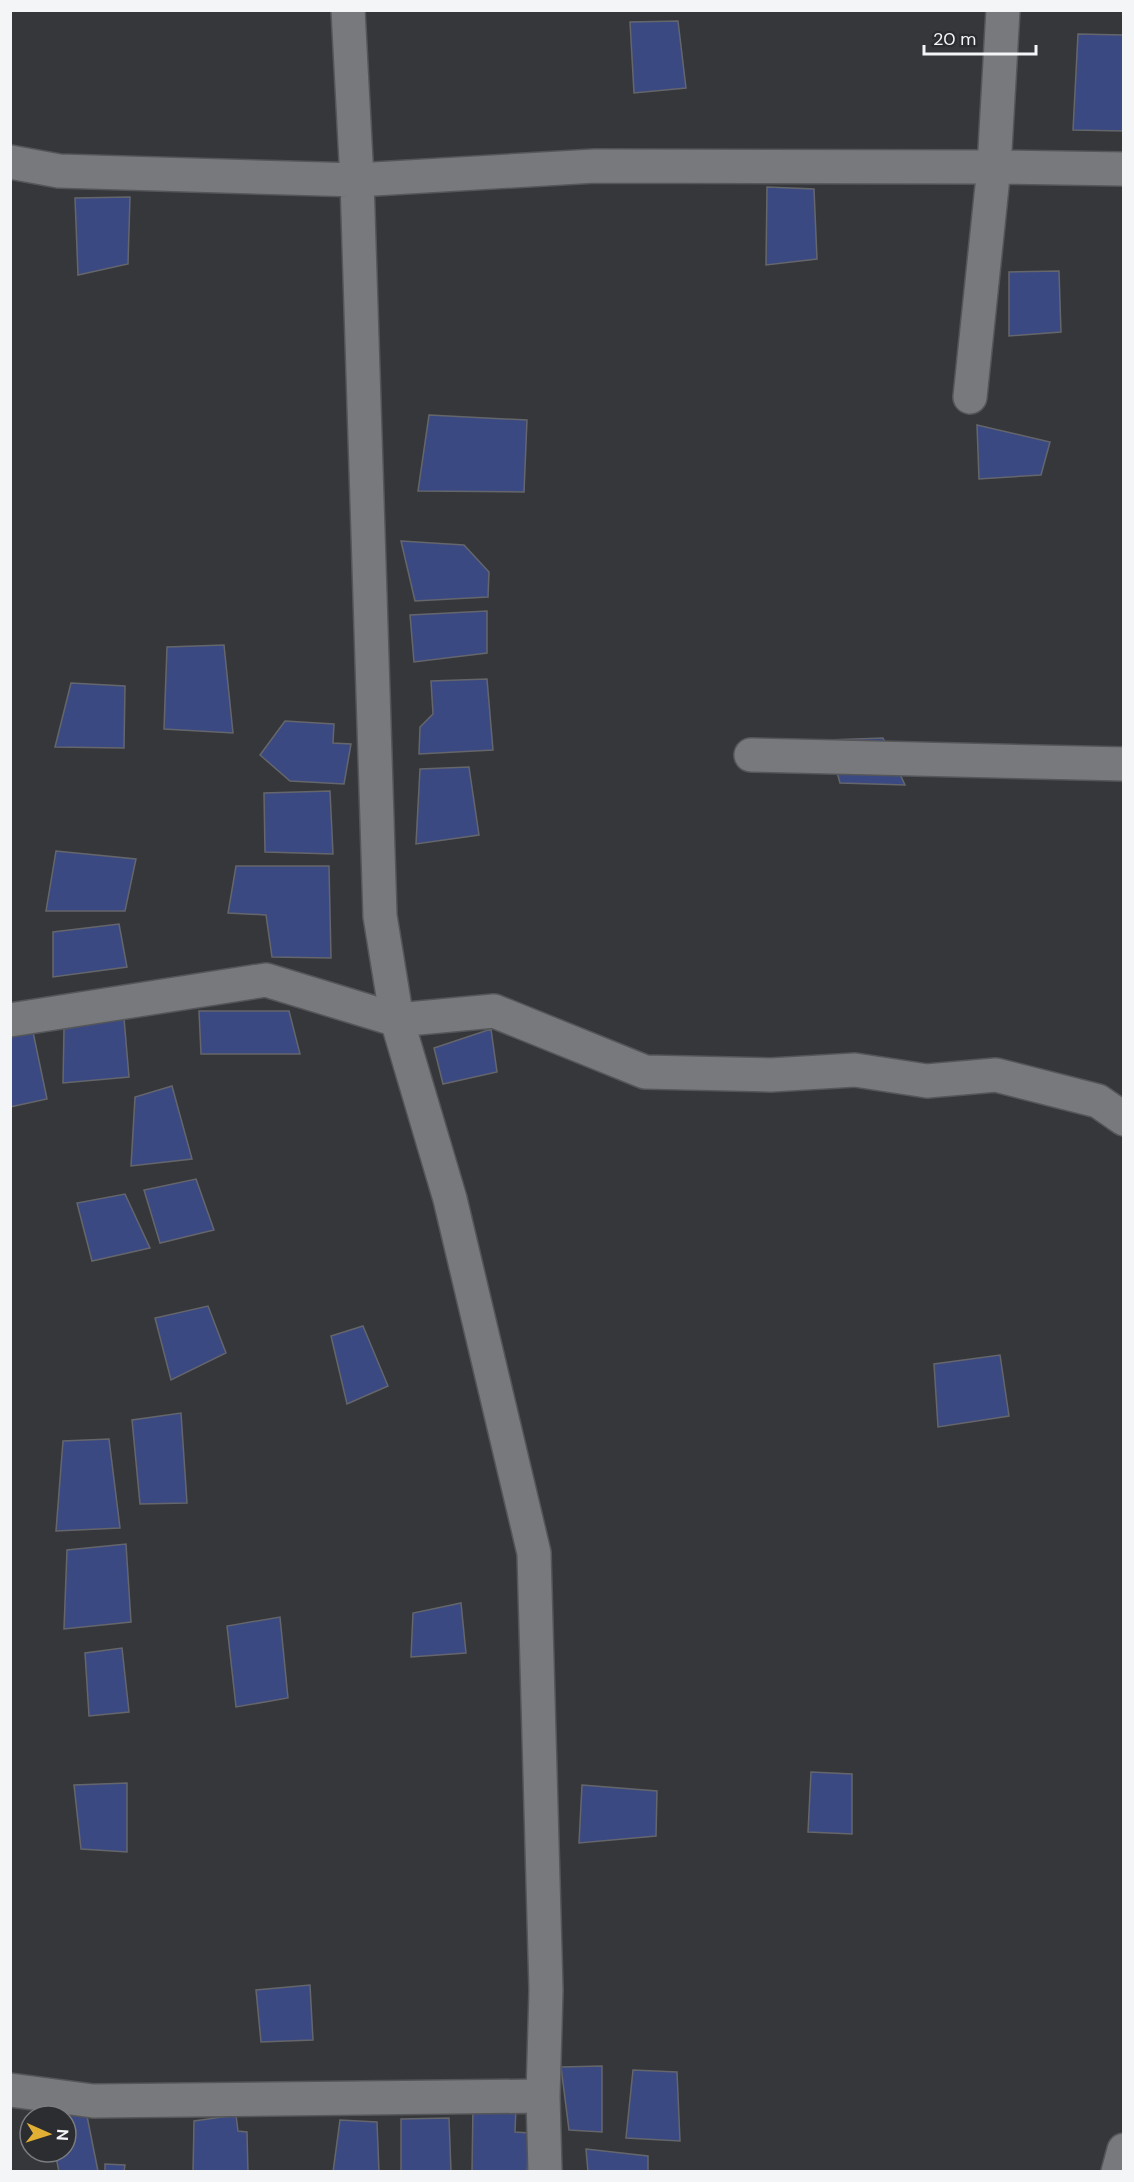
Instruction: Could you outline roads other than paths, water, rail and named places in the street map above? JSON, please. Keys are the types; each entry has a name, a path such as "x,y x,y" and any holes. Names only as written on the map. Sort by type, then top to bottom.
{"street":[{"path":"348,10 357,180 380,916 397,1020 450,1199 534,1553 546,1990 543,2096 545,2172"},
{"path":"970,397 994,167 1003,10"},
{"path":"10,162 58,171 357,180 595,166 1124,169"},
{"path":"751,755 1124,764"},
{"path":"10,1020 266,980 397,1020 494,1011 645,1072 771,1075 855,1070 927,1081 996,1075 1098,1101 1124,1119"},
{"path":"10,2090 93,2101 543,2096"},
{"path":"1118,2172 1124,2150"}]}
